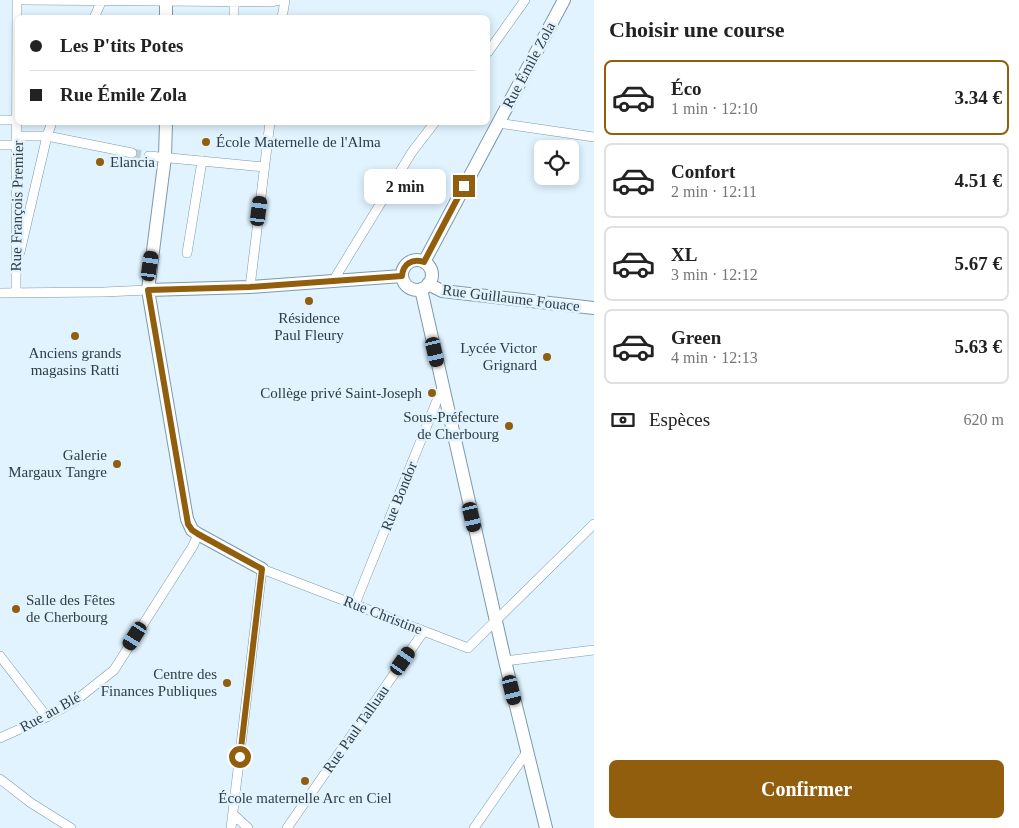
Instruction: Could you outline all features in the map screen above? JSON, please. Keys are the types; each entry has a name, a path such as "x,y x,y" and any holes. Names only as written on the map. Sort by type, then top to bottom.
{"street":[{"name":"Rue François Premier","path":"17,0 17,15"},
{"path":"24,0 234,2 272,2 280,0"},
{"path":"95,15 102,0"},
{"path":"166,0 166,15"},
{"path":"282,15 285,0"},
{"path":"490,49 525,0"},
{"name":"Rue Émile Zola","path":"424,262 564,0"},
{"path":"234,2 234,15"},
{"path":"0,120 15,120"},
{"path":"498,123 594,137"},
{"name":"Rue François Premier","path":"16,293 17,125"},
{"path":"16,269 51,125"},
{"path":"166,125 165,157 148,290 186,519 192,530 198,534 262,569 231,828"},
{"path":"250,287 270,125"},
{"path":"333,281 412,152 433,125"},
{"path":"0,145 17,140 47,136 132,153"},
{"path":"149,156 264,167"},
{"path":"188,253 202,161"},
{"path":"415,260 424,262 431,272 430,280 424,287 410,288 403,281 404,268 415,260"},
{"path":"0,293 250,287 402,276"},
{"path":"424,287 442,388 546,828"},
{"name":"Rue Guillaume Fouace","path":"424,287 450,292 594,308"},
{"name":"Rue Bondor","path":"355,604 442,388"},
{"path":"496,621 594,524"},
{"name":"Rue au Blé","path":"0,738 46,717 75,701 114,670 193,546 198,534"},
{"name":"Rue Christine","path":"262,569 468,648 496,621"},
{"name":"Rue Paul Talluau","path":"287,828 424,631"},
{"path":"505,661 594,650"},
{"path":"0,656 46,717"},
{"path":"474,828 527,752"},
{"path":"0,778 31,803 67,827"},
{"path":"233,814 248,828"}],"tunnel":[{"path":"132,153 149,156"}],"place":[{"name":"École Maternelle de l'Alma","path":"206,142"},
{"name":"Elancia","path":"100,162"},
{"name":"Résidence Paul Fleury","path":"309,301"},
{"name":"Anciens grands magasins Ratti","path":"75,336"},
{"name":"Lycée Victor Grignard","path":"547,357"},
{"name":"Collège privé Saint-Joseph","path":"432,393"},
{"name":"Sous-Préfecture de Cherbourg","path":"509,426"},
{"name":"Galerie Margaux Tangre","path":"117,464"},
{"name":"Salle des Fêtes de Cherbourg","path":"16,609"},
{"name":"Centre des Finances Publiques","path":"227,683"},
{"name":"École maternelle Arc en Ciel","path":"305,781"}],"route":[{"path":"240,757 262,569 198,534 188,524 148,290 250,287 402,276 404,268 410,262 415,260 424,262 464,186"}]}
